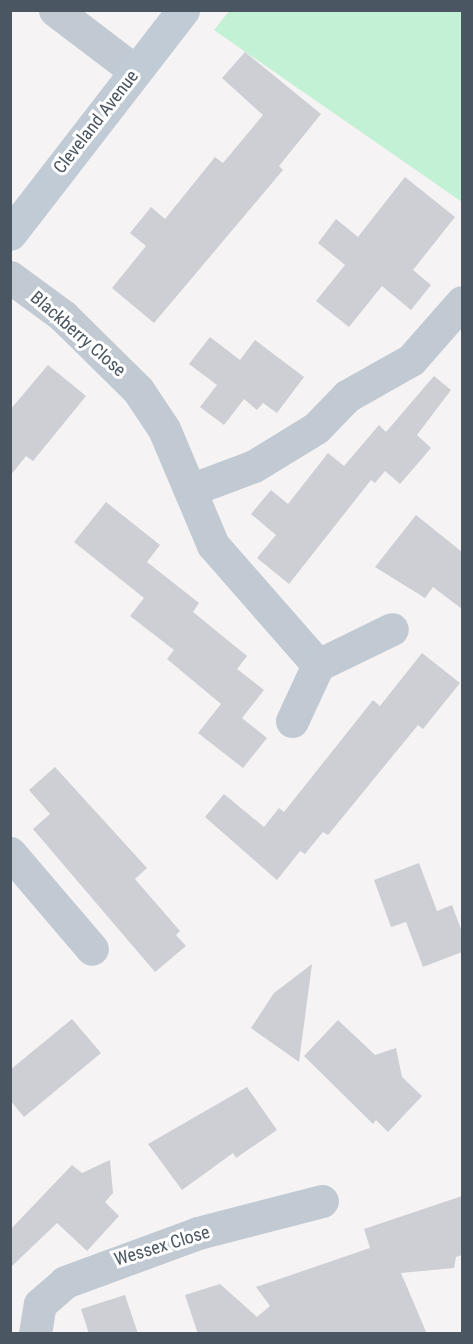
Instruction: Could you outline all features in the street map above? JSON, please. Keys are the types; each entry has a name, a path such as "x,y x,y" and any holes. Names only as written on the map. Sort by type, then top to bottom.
{"street":[{"path":"55,10 135,71"},
{"name":"Cleveland Avenue","path":"10,234 183,10"},
{"name":"Blackberry Close","path":"10,277 63,316 138,390 164,429 213,545 318,665"},
{"path":"190,490 254,466 316,428 346,396 411,360 462,302"},
{"path":"292,721 318,665 392,630"},
{"path":"10,853 92,949"},
{"name":"Wessex Close","path":"35,1334 40,1304 65,1282 198,1233 322,1201"}],"green space":[{"path":"230,10 462,11 462,202 214,30"}],"building":[{"path":"245,52 321,114 279,166 283,170 154,323 112,288 146,246 130,233 151,207 165,219 215,157 223,163 263,115 222,78"},
{"path":"405,177 455,217 413,270 431,285 411,310 382,286 349,327 316,301 345,265 318,243 336,219 358,237"},
{"path":"210,337 240,360 255,340 304,377 277,413 263,403 257,410 244,399 224,425 200,407 217,385 189,364"},
{"path":"48,365 86,396 33,461 26,456 10,476 10,410"},
{"path":"434,376 451,390 417,435 431,448 400,484 385,471 375,483 371,480 289,584 257,558 276,535 251,514 271,490 288,504 328,453 344,466 379,425 386,432"},
{"path":"106,502 160,545 147,562 199,603 193,612 247,656 237,669 264,690 242,718 267,738 243,768 198,733 221,704 167,659 174,650 130,616 144,598 74,542"},
{"path":"416,515 462,552 462,609 433,587 425,598 375,567"},
{"path":"422,653 460,683 423,729 418,725 328,835 323,832 305,854 300,851 277,880 205,817 224,794 264,827 279,808 284,812 373,700 380,706"},
{"path":"55,767 147,868 135,879 180,931 176,935 186,946 155,972 33,829 50,814 29,790"},
{"path":"419,863 437,911 452,905 462,932 462,952 423,967 406,922 391,927 374,880"},
{"path":"312,964 299,1062 251,1028 274,993"},
{"path":"72,1019 101,1053 24,1117 10,1100 10,1070"},
{"path":"338,1020 375,1055 396,1048 402,1077 422,1096 388,1132 376,1120 373,1124 304,1056"},
{"path":"247,1087 277,1130 236,1158 233,1153 182,1190 148,1144"},
{"path":"110,1160 113,1193 105,1202 119,1216 87,1251 57,1223 10,1268 10,1230 72,1165 82,1173"},
{"path":"462,1196 462,1255 456,1257 454,1268 401,1273 427,1334 198,1334 185,1295 220,1284 257,1317 270,1306 256,1287 370,1248 364,1229"},
{"path":"125,1295 138,1334 89,1334 81,1309"}]}
